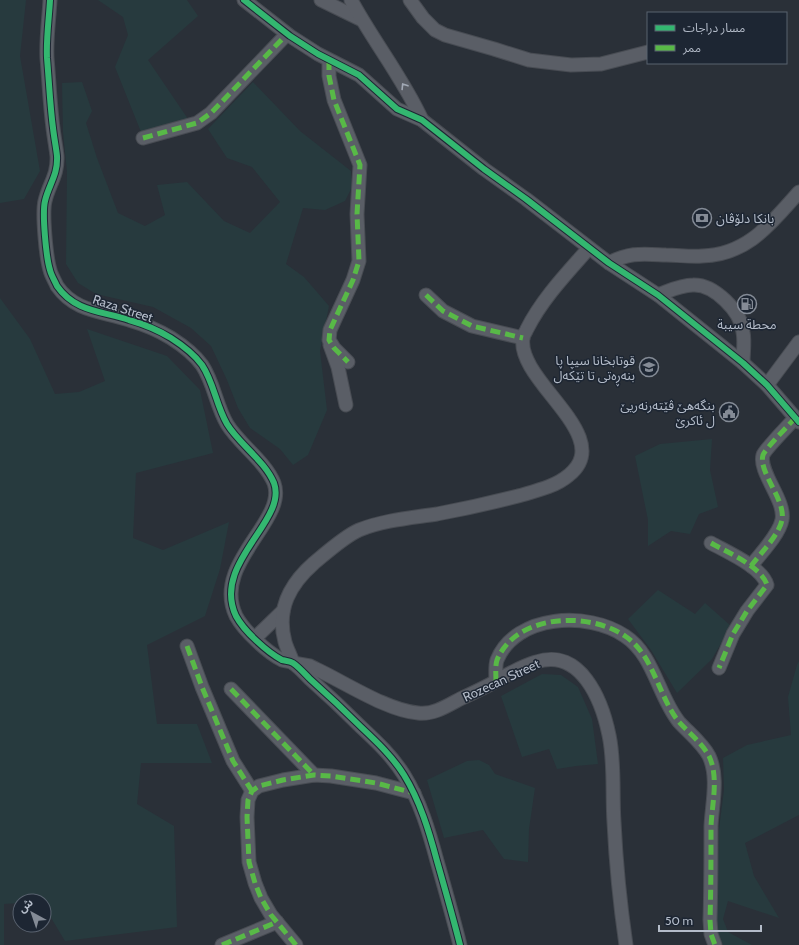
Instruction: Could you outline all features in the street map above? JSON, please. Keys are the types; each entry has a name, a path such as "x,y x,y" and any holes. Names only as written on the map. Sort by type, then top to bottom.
{"street":[{"name":"Raza Street","path":"50,0 47,56 52,126 57,156 57,171 45,200 44,214 50,270 57,285 65,295 76,303 92,311 127,319 153,329 171,338 189,351 201,363 209,378 218,406 227,424 268,473 274,483 276,495 271,510 245,553 232,579 232,598 236,615 244,628 269,651 281,659 293,663"},
{"path":"244,0 287,34 329,60 359,75 397,109 422,120 484,169 526,199 609,263 658,295 743,362 767,385 797,420 764,454 763,463 782,508 782,520 777,532 751,566"},
{"path":"321,0 362,20"},
{"path":"351,0 362,20 412,98 422,120"},
{"path":"410,0 423,18 435,30 445,35 529,60 571,65 601,64 647,52"},
{"path":"144,138 197,123 211,113 287,34"},
{"path":"329,60 329,76 334,100 360,166 357,214 359,261 351,286 330,330 329,340 338,367 346,405"},
{"path":"609,263 621,256 637,253 703,256 727,253 745,245 765,230 799,192"},
{"path":"460,945 429,830 414,793 388,753 336,702 293,663 285,642 282,626 283,610 296,581 334,547 357,530 378,523 453,511 529,493 558,483 580,464 583,450 576,431 558,403 529,365 524,350 523,338 534,316 589,248"},
{"path":"658,295 682,286 695,284 712,291 725,300 735,311 743,331 743,362"},
{"path":"426,294 443,311 472,326 523,338"},
{"path":"329,340 334,348 348,362"},
{"path":"767,385 799,342"},
{"path":"711,543 751,566 766,580 767,585 747,611 733,634 719,668"},
{"path":"255,638 283,610"},
{"path":"496,681 496,661 505,646 514,637 530,627 553,621 592,623 610,628 625,636 645,657 669,706 679,721 709,756 712,766 714,790 710,920 711,934 715,945"},
{"path":"187,646 202,687 233,761 252,791"},
{"name":"Rozecan Street","path":"293,663 310,666 396,708 418,714 436,711 518,669 537,661 551,659 564,661 576,668 586,678 603,711 609,735 612,757 612,795 616,859 626,945"},
{"path":"231,689 314,775"},
{"path":"296,945 277,922 261,898 249,862 246,817 248,800 252,791 259,786 314,775 376,783 414,793"},
{"path":"222,945 277,922"}],"green space":[{"path":"0,0 26,0 20,56 40,171 24,199 0,203"},
{"path":"98,0 187,0 198,16 148,60 188,119 141,132 115,67 128,35 123,17"},
{"path":"82,82 92,111 86,123 97,158 118,213 145,226 165,215 157,185 187,182 224,221 250,233 280,202 252,167 227,158 208,129 253,82 300,131 351,171 352,187 345,201 325,210 303,208 286,264 304,277 329,306 320,351 327,410 308,455 293,465 280,449 250,428 238,408 211,346 191,328 153,307 96,294 78,283 66,264 67,172 63,132 62,83"},
{"path":"0,298 30,339 55,394 79,392 105,381 87,329 167,356 200,390 213,453 136,473 133,538 163,550 229,522 220,569 205,616 147,645 157,724 197,724 212,763 141,763 137,804 174,826 177,927 65,941 52,919 52,893 12,893 12,904 4,904 4,945 0,945"},
{"path":"712,439 710,470 718,507 699,514 690,534 671,531 648,546 648,520 635,456 660,444"},
{"path":"658,590 695,614 705,603 731,626 712,659 677,693 651,650 628,619"},
{"path":"799,661 799,815 745,843 754,876 779,918 728,901 723,919 728,932 752,945 723,945 717,934 717,903 719,829 724,790 723,758 747,745 791,735 788,697"},
{"path":"542,674 561,675 578,687 592,719 598,764 557,769 549,749 522,757 501,696"},
{"path":"479,760 489,765 495,774 535,788 529,829 528,862 504,859 483,830 444,838 427,780 467,761"}],"marked path":[{"path":"143,138 197,123 211,113 287,34"},
{"path":"329,60 329,76 334,100 360,165 357,214 359,261 353,280 330,330 329,340 334,348 348,362"},
{"path":"426,295 443,311 472,326 523,338"},
{"path":"751,566 773,538 782,520 780,504 764,470 763,455 795,418"},
{"path":"711,543 751,566 764,578 767,585 747,611 733,634 719,668"},
{"path":"496,681 497,660 506,645 520,633 536,626 554,621 573,620 610,628 625,636 635,644 649,665 672,712 679,722 703,747 712,764 714,773 714,791 711,826 710,920 711,934 715,945"},
{"path":"187,646 202,687 233,761 252,791"},
{"path":"231,689 314,775"},
{"path":"296,945 271,915 261,898 255,883 249,862 247,817 248,800 252,791 259,786 314,775 376,783 414,793"},
{"path":"222,945 277,922"}],"cycle path":[{"path":"50,0 47,58 57,163 55,174 45,201 44,225 51,274 57,286 64,295 72,301 81,306 140,323 161,332 192,353 206,372 227,424 238,439 265,467 270,475 274,483 275,497 270,512 262,528 241,561 233,578 231,597 236,616 244,628 263,647 282,660 292,662 336,703 389,755 404,775 415,795 427,827 460,945"},
{"path":"244,0 290,36 318,54 359,75 397,109 422,120 484,169 526,199 609,263 658,295 743,363 767,385 799,422"}],"place":[{"name":"بانکا دلۆڤان","path":"702,218"},
{"name":"محطة سيبة","path":"747,304"},
{"name":"قوتابخانا سیپا یا بنەڕەتی تا تێکەڵ","path":"649,367"},
{"name":"بنگەهێ ڤێتەرنەریێ ل ئاکرێ","path":"729,412"}]}
